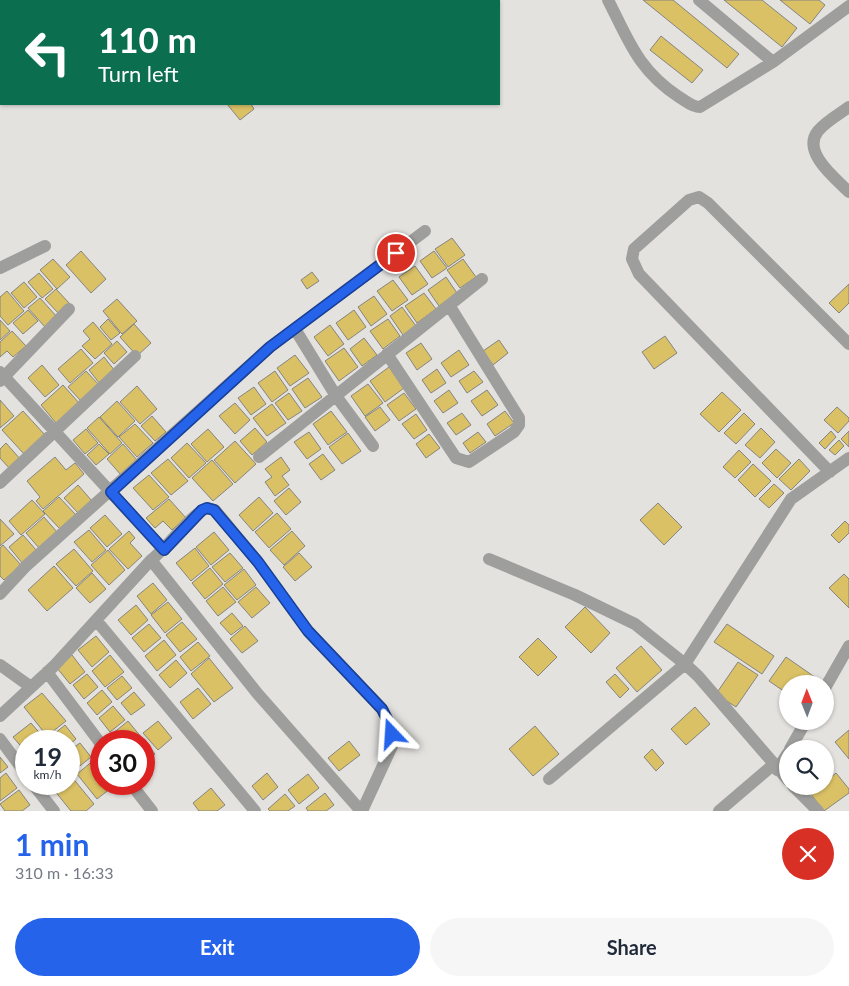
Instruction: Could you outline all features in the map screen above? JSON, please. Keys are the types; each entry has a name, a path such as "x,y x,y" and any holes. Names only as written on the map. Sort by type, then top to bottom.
{"street":[{"path":"608,0 638,60 672,92 694,107 706,104 773,62 844,5"},
{"path":"699,0 773,62"},
{"path":"849,107 818,131 814,139 814,148 819,159 849,192"},
{"path":"830,472 639,274 632,259 634,249 689,200 699,197 708,203 849,344"},
{"path":"0,594 26,566 111,492 263,353 424,232"},
{"path":"0,268 45,246"},
{"path":"258,457 482,278"},
{"path":"388,354 456,458 469,462 514,432 519,425 519,418 449,305"},
{"path":"69,310 1,377 56,432 164,550"},
{"path":"295,329 336,396 373,446"},
{"path":"0,483 135,356"},
{"path":"549,779 685,664 792,500 849,458"},
{"path":"0,716 47,672 151,560 164,550 202,510 207,508 214,510 258,562 308,631 382,709 392,734 392,746 362,811 266,704 151,560"},
{"path":"489,559 574,595 635,624 698,676 779,772"},
{"path":"96,620 255,811"},
{"path":"832,675 849,646"},
{"path":"0,665 31,687"},
{"path":"47,672 90,730"},
{"path":"0,739 15,759"},
{"path":"719,811 779,763"},
{"path":"42,795 54,811"},
{"path":"140,795 152,811"},
{"path":"802,795 818,811"}],"building":[{"path":"643,0 673,0 739,54 727,68"},
{"path":"724,0 762,0 797,28 782,47"},
{"path":"780,0 819,0 825,5 810,24"},
{"path":"661,36 703,70 692,83 650,50"},
{"path":"228,105 252,105 254,109 240,120"},
{"path":"452,238 465,255 448,267 435,249"},
{"path":"81,251 106,279 91,293 66,265"},
{"path":"434,251 447,268 432,278 420,261"},
{"path":"53,259 70,277 57,289 40,270"},
{"path":"463,259 476,277 460,288 447,270"},
{"path":"415,266 428,284 412,295 399,277"},
{"path":"312,272 319,281 307,289 301,280"},
{"path":"39,273 53,289 42,298 28,282"},
{"path":"446,277 457,293 439,306 428,290"},
{"path":"393,280 408,300 392,311 377,291"},
{"path":"24,282 37,297 24,308 11,293"},
{"path":"849,284 849,303 839,313 829,303"},
{"path":"56,289 70,304 59,314 45,299"},
{"path":"7,291 24,311 8,325 0,316 0,297"},
{"path":"424,293 436,309 417,323 405,306"},
{"path":"374,296 387,314 371,326 358,307"},
{"path":"40,298 57,317 45,327 28,308"},
{"path":"117,299 137,321 122,334 103,311"},
{"path":"402,307 416,326 403,335 390,316"},
{"path":"28,310 38,321 23,334 13,323"},
{"path":"354,310 366,327 348,340 336,323"},
{"path":"108,319 120,333 111,340 100,327"},
{"path":"388,319 400,336 383,349 370,331"},
{"path":"0,320 10,331 0,340"},
{"path":"93,322 112,344 95,359 82,346 90,339 83,331"},
{"path":"134,324 151,343 137,356 120,337"},
{"path":"330,325 344,344 328,356 314,337"},
{"path":"12,331 26,346 13,357 7,351 0,357 0,342"},
{"path":"665,336 677,353 654,369 642,352"},
{"path":"364,338 377,355 362,366 350,349"},
{"path":"499,340 508,353 493,365 483,351"},
{"path":"117,341 127,352 114,364 104,353"},
{"path":"421,343 432,359 417,370 406,353"},
{"path":"344,348 358,367 339,381 325,361"},
{"path":"81,349 93,363 70,383 58,369"},
{"path":"459,350 469,365 451,377 441,363"},
{"path":"295,355 309,373 290,386 277,368"},
{"path":"104,357 115,371 100,384 89,370"},
{"path":"42,365 59,385 45,397 28,378"},
{"path":"389,367 404,388 385,402 370,381"},
{"path":"437,369 446,383 431,393 422,380"},
{"path":"86,371 99,385 81,401 68,387"},
{"path":"275,371 288,390 272,402 258,383"},
{"path":"474,371 483,382 467,393 459,381"},
{"path":"308,378 322,397 305,408 292,389"},
{"path":"368,384 383,403 365,416 351,396"},
{"path":"63,385 79,403 56,423 41,405"},
{"path":"137,386 157,409 140,424 120,402"},
{"path":"254,387 266,404 251,415 238,398"},
{"path":"449,390 458,403 443,413 434,401"},
{"path":"487,390 498,405 482,416 471,401"},
{"path":"722,392 741,410 719,432 700,414"},
{"path":"289,393 302,411 288,420 275,403"},
{"path":"404,393 416,409 399,421 387,405"},
{"path":"0,400 14,416 0,428"},
{"path":"117,401 135,421 118,437 100,417"},
{"path":"235,403 250,420 235,434 219,416"},
{"path":"272,404 286,423 267,436 253,418"},
{"path":"380,407 390,420 375,431 365,417"},
{"path":"837,407 849,418 849,421 838,433 824,420"},
{"path":"23,411 45,435 24,454 2,430"},
{"path":"331,411 347,432 328,445 313,424"},
{"path":"505,411 514,423 495,436 487,424"},
{"path":"462,413 471,425 456,435 447,423"},
{"path":"744,413 755,424 736,444 724,433"},
{"path":"416,414 427,430 414,439 402,424"},
{"path":"152,416 166,432 155,441 141,426"},
{"path":"99,417 122,443 110,454 87,428"},
{"path":"135,424 153,443 137,457 119,437"},
{"path":"255,428 267,442 252,455 240,441"},
{"path":"761,428 775,442 760,458 745,445"},
{"path":"86,429 98,443 85,454 73,440"},
{"path":"208,429 224,447 207,462 191,444"},
{"path":"831,431 836,437 825,449 819,443"},
{"path":"849,431 849,447 841,439"},
{"path":"309,432 321,449 307,459 294,442"},
{"path":"478,432 486,442 470,453 463,443"},
{"path":"348,433 361,451 342,464 329,447"},
{"path":"429,434 440,448 426,458 416,444"},
{"path":"839,440 844,446 835,455 829,450"},
{"path":"235,441 256,464 235,483 214,460"},
{"path":"6,443 21,460 10,469 0,458 0,449"},
{"path":"187,443 206,463 189,478 171,458"},
{"path":"99,444 109,454 96,465 87,455"},
{"path":"123,444 137,460 121,475 107,459"},
{"path":"776,449 791,463 777,478 762,463"},
{"path":"739,450 751,462 735,478 723,467"},
{"path":"323,454 335,470 321,480 309,464"},
{"path":"55,457 66,470 75,463 84,474 43,509 36,501 40,497 27,481"},
{"path":"281,457 290,470 282,476 289,485 275,496 265,482 272,477 265,469"},
{"path":"168,459 188,481 171,495 151,473"},
{"path":"799,459 810,471 791,490 779,479"},
{"path":"212,460 233,484 213,501 192,478"},
{"path":"753,464 771,481 755,497 738,480"},
{"path":"149,475 169,497 153,510 133,488"},
{"path":"774,484 784,493 769,508 759,499"},
{"path":"78,485 92,501 78,513 64,498"},
{"path":"289,488 301,502 286,515 274,501"},
{"path":"59,497 76,515 60,529 43,511"},
{"path":"259,497 273,513 253,531 239,515"},
{"path":"169,499 186,518 172,530 163,521 155,528 146,518"},
{"path":"32,500 45,514 21,535 9,521"},
{"path":"658,503 682,527 664,545 640,520"},
{"path":"277,513 291,529 269,548 255,532"},
{"path":"105,515 122,534 107,547 90,528"},
{"path":"44,517 57,532 39,548 26,533"},
{"path":"0,519 14,534 0,546"},
{"path":"845,521 849,525 849,533 839,543 831,535"},
{"path":"89,530 106,550 92,562 74,542"},
{"path":"129,531 135,538 130,543 142,556 128,569 109,549"},
{"path":"292,531 305,546 284,565 270,550"},
{"path":"214,532 229,550 211,565 196,547"},
{"path":"23,535 37,551 23,564 9,547"},
{"path":"3,545 21,565 4,580 0,576 0,548"},
{"path":"195,548 209,566 191,581 176,563"},
{"path":"74,549 93,571 76,586 56,564"},
{"path":"108,550 125,570 109,585 91,565"},
{"path":"230,553 243,568 225,582 212,567"},
{"path":"299,553 312,567 295,581 283,567"},
{"path":"54,566 73,588 47,611 28,590"},
{"path":"210,568 223,584 205,599 192,583"},
{"path":"244,569 256,585 237,600 224,585"},
{"path":"92,573 106,589 90,603 76,588"},
{"path":"844,574 849,579 849,608 829,588"},
{"path":"153,583 167,600 151,614 137,596"},
{"path":"223,587 236,602 218,616 206,601"},
{"path":"256,587 270,603 252,618 238,602"},
{"path":"168,602 182,619 165,633 151,615"},
{"path":"136,605 148,620 131,635 118,620"},
{"path":"585,607 610,633 591,653 565,627"},
{"path":"232,613 243,626 231,635 220,623"},
{"path":"182,622 197,639 180,652 166,635"},
{"path":"149,624 161,638 144,652 132,638"},
{"path":"727,624 774,656 762,674 714,642"},
{"path":"245,626 258,641 242,653 230,639"},
{"path":"96,636 109,652 92,667 78,650"},
{"path":"538,638 557,657 538,676 519,657"},
{"path":"164,640 176,655 157,671 145,656"},
{"path":"198,642 210,656 191,671 180,657"},
{"path":"641,646 662,670 637,692 616,668"},
{"path":"72,655 85,672 70,684 57,668"},
{"path":"110,655 124,672 105,687 92,671"},
{"path":"786,657 812,675 779,675 779,688 769,681"},
{"path":"209,658 233,688 214,702 191,674"},
{"path":"176,660 187,673 170,688 159,675"},
{"path":"738,662 758,675 736,707 716,694"},
{"path":"87,674 98,687 84,699 73,685"},
{"path":"615,674 629,689 620,698 606,682"},
{"path":"122,676 132,688 117,700 107,688"},
{"path":"198,688 211,704 193,719 180,702"},
{"path":"102,690 112,702 97,715 87,703"},
{"path":"134,692 145,705 131,715 121,703"},
{"path":"42,693 66,721 55,730 42,730 24,707"},
{"path":"113,706 125,720 112,730 108,730 99,718"},
{"path":"695,707 710,724 686,745 671,729"},
{"path":"128,721 135,730 117,730"},
{"path":"158,721 172,738 158,750 155,747 155,730 147,730"},
{"path":"31,723 37,730 22,730"},
{"path":"65,725 69,730 59,730"},
{"path":"535,726 559,754 533,776 509,749"},
{"path":"849,730 849,759 835,742"},
{"path":"349,741 360,755 339,771 328,758"},
{"path":"80,743 90,756 80,766"},
{"path":"652,749 664,763 656,771 644,757"},
{"path":"0,757 8,767 0,773"},
{"path":"90,763 90,790 80,778 80,772"},
{"path":"6,773 15,785 15,790 0,801 0,778"},
{"path":"267,773 278,787 263,800 252,786"},
{"path":"836,773 849,789 849,793 824,811 812,795 834,795 834,775"},
{"path":"308,774 319,788 299,804 288,790"},
{"path":"80,787 94,804 86,811 71,811 58,795 80,795"},
{"path":"211,788 225,805 217,811 199,811 193,803"},
{"path":"15,793 15,795 23,795 30,805 22,811 5,811 0,804"},
{"path":"325,793 334,805 326,811 308,811 306,808"},
{"path":"285,794 295,806 288,811 270,811 268,809"},
{"path":"94,795 102,795 97,799"}],"route":[{"path":"392,734 382,709 308,631 258,562 214,510 207,508 202,510 164,550 111,492 270,347 396,253"}]}
